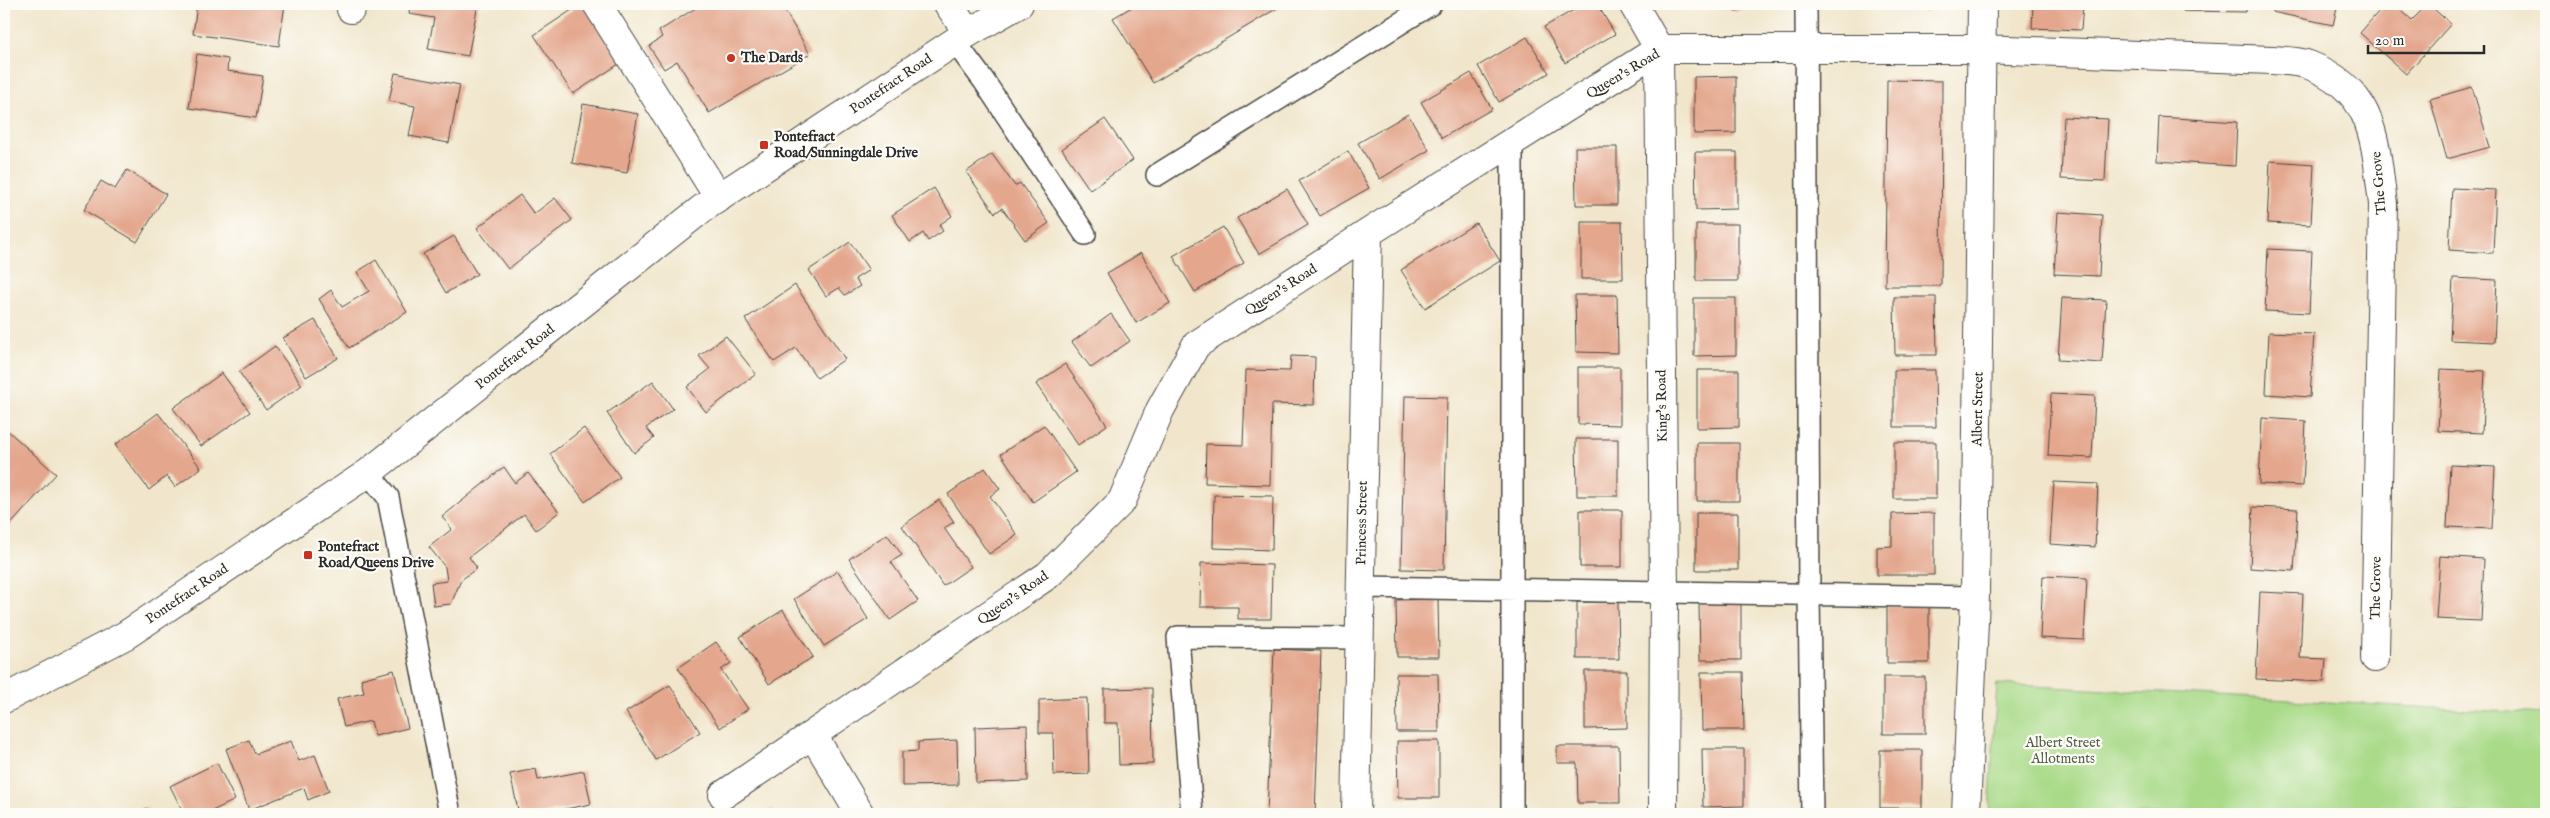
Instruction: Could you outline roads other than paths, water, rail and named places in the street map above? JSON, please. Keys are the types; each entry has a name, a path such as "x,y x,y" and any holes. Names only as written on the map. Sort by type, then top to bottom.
{"street":[{"path":"597,4 719,198"},
{"path":"948,4 962,37"},
{"name":"Pontefract Road","path":"4,699 126,635 368,474 719,198 962,37 1020,4"},
{"name":"King's Road","path":"1633,4 1659,49 1664,592 1663,814"},
{"name":"Albert Street","path":"1966,814 1975,597 1982,4"},
{"name":"Queen's Road","path":"723,795 1048,575 1122,501 1160,410 1196,345 1368,232 1659,49 1982,49"},
{"name":"The Grove","path":"1982,49 2272,60 2309,65 2344,85 2366,112 2375,142 2383,204 2375,658"},
{"name":"Princess Street","path":"1356,814 1368,232"},
{"path":"813,735 860,814"}],"lane":[{"path":"1157,175 1431,4"},
{"path":"1806,4 1808,49 1809,594 1812,814"},
{"path":"962,37 984,81 1085,234"},
{"path":"1512,142 1512,814"},
{"path":"368,474 388,497 450,814"},
{"path":"1361,587 1975,597"},
{"path":"1192,814 1178,637 1360,638"}],"place":[{"name":"The Dards","path":"731,58"},
{"name":"Pontefract Road/Sunningdale Drive","path":"764,145"},
{"name":"Pontefract Road/Queens Drive","path":"308,555"}],"park label":[{"name":"Albert Street Allotments","path":"2063,752"}]}
